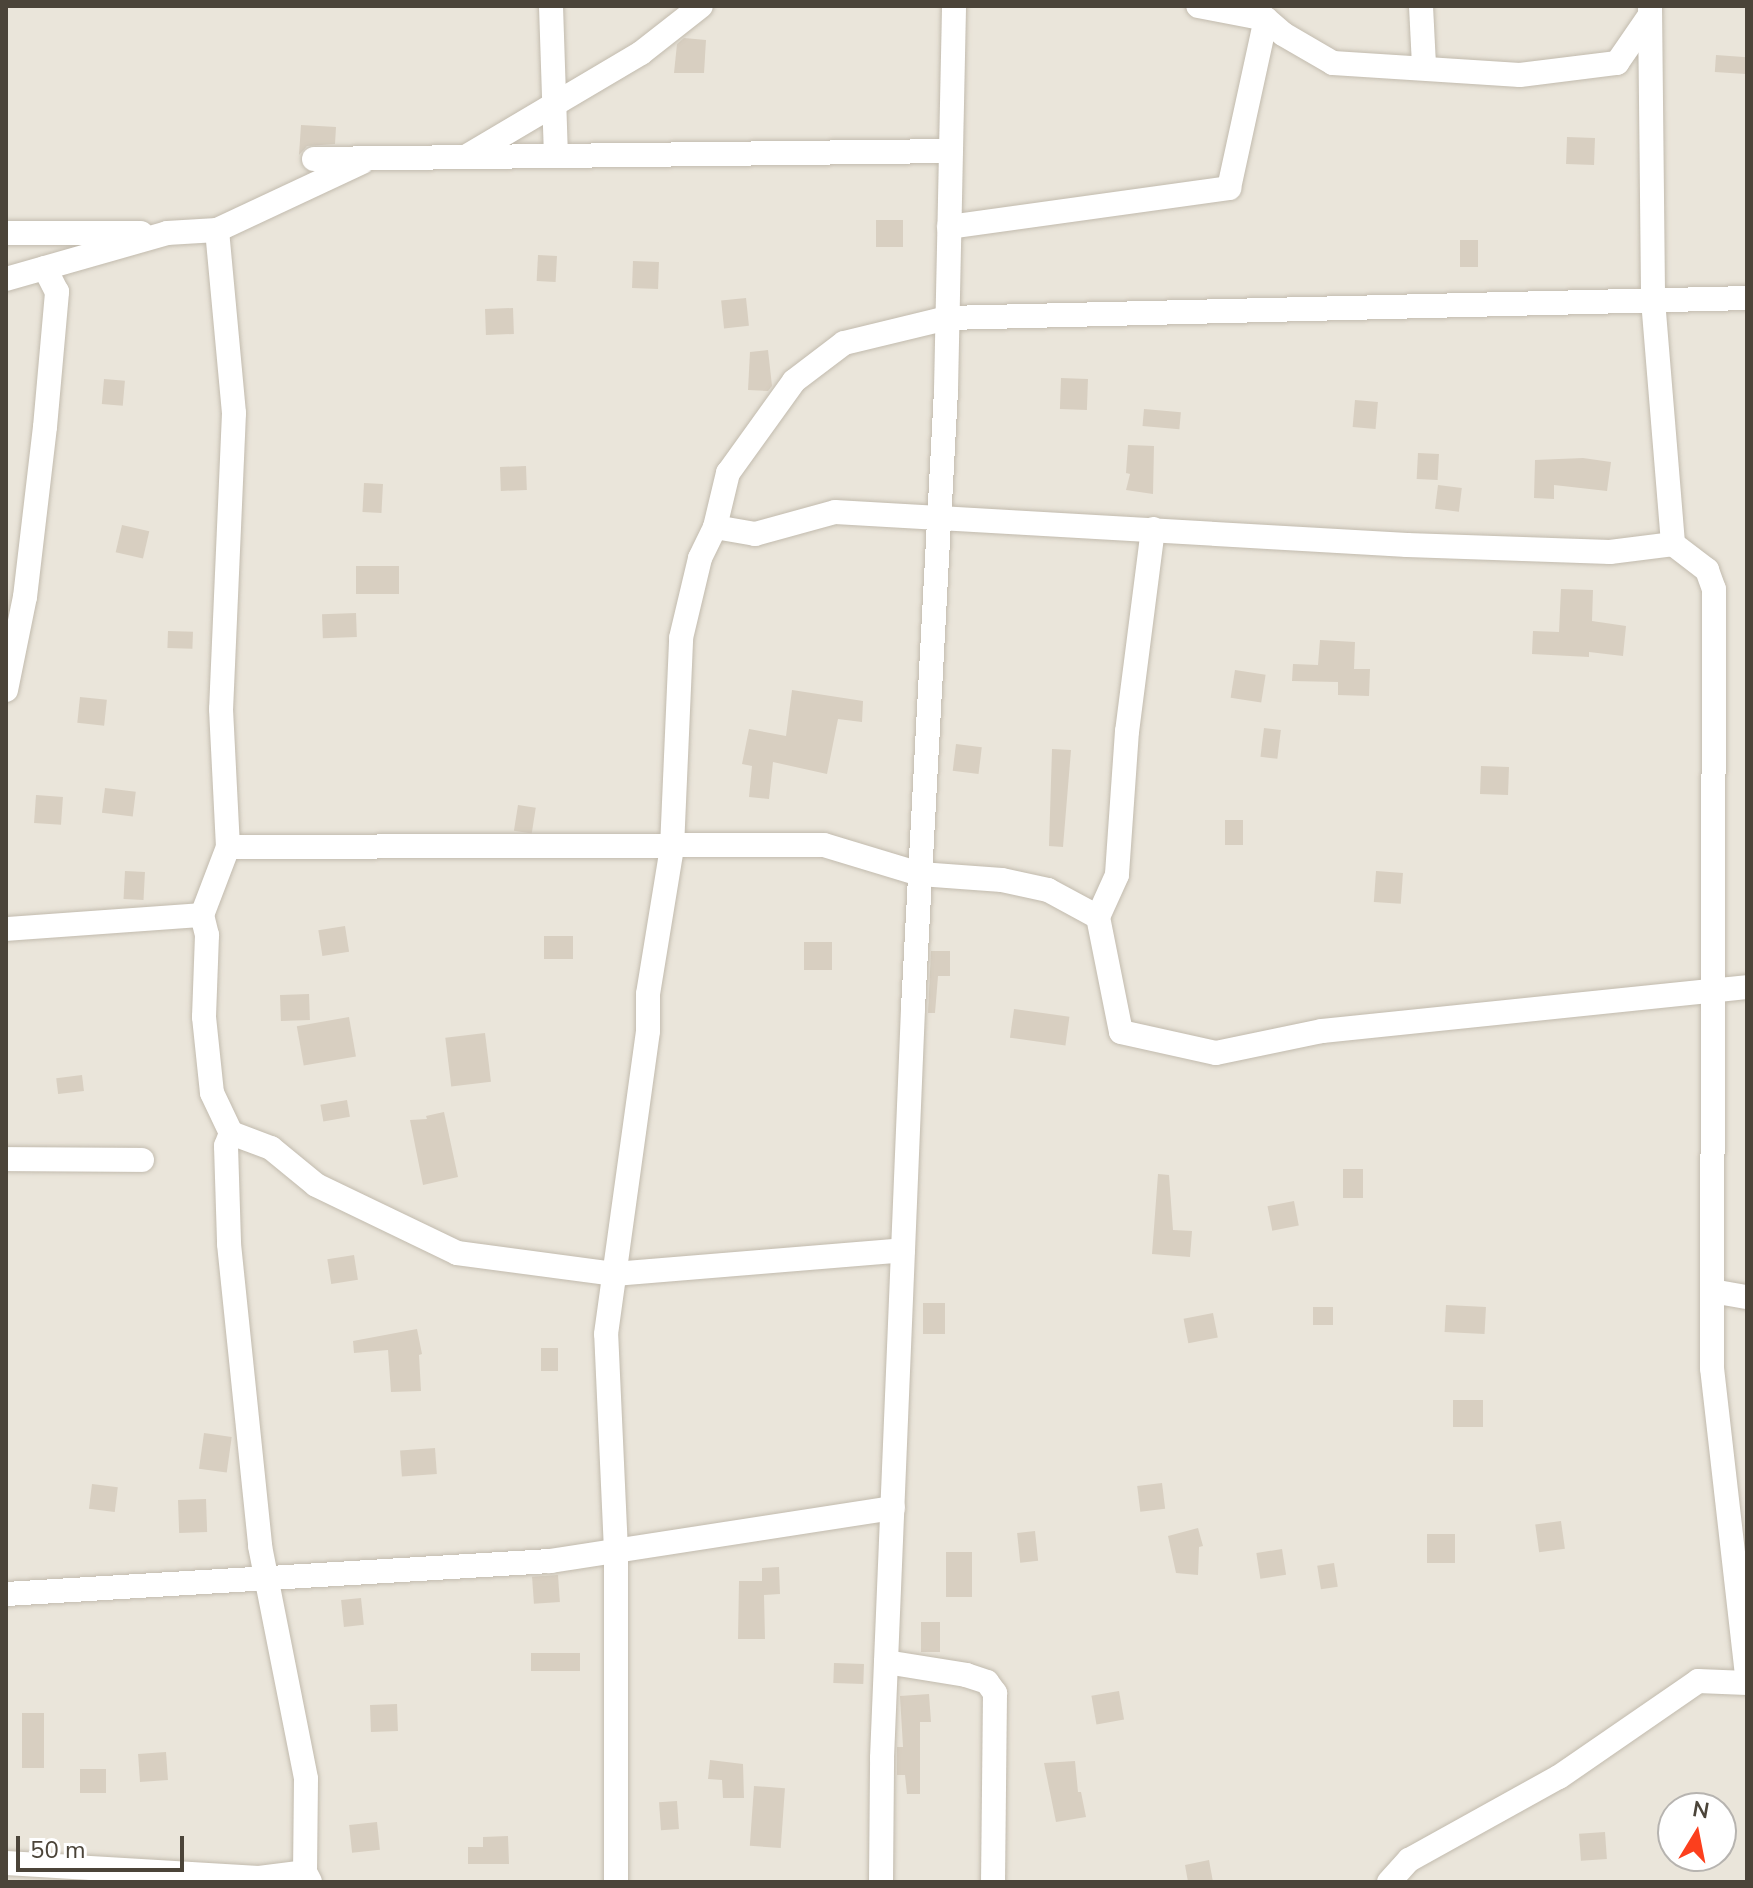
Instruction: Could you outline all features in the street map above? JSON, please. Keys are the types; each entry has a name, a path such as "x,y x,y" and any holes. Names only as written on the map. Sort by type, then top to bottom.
{"street":[{"path":"551,6 556,156"},
{"path":"465,157 641,53 701,6"},
{"path":"881,1882 886,1662 903,1250 947,318 954,6"},
{"path":"1198,6 1278,20 1333,63 1424,66 1520,75 1617,63 1650,10"},
{"path":"1421,6 1424,66"},
{"path":"1650,10 1653,300 1673,544"},
{"path":"949,227 1229,188 1278,20"},
{"path":"314,159 951,151"},
{"path":"6,233 217,230 369,159"},
{"path":"217,230 234,413 221,709 228,847 202,915 207,935 204,1017 212,1093 231,1133 271,1148 316,1185 457,1253 614,1274 903,1250"},
{"path":"6,279 167,233"},
{"path":"6,690 25,597 48,397 57,292 45,268"},
{"path":"616,1882 616,1551 606,1334 648,1031 648,994 672,848 681,638 700,558 715,527 728,473 794,381 844,343 947,318 1747,298"},
{"path":"715,527 755,534 835,512 939,515 1407,545 1594,551 1673,544 1707,570 1714,589 1712,1368 1736,1488 1747,1675"},
{"path":"1153,529 1127,731 1117,875 1098,917 1121,1032 1216,1053 1322,1031 1747,987"},
{"path":"228,847 672,848 824,845 920,874 1002,880 1048,890 1098,917"},
{"path":"6,929 202,915"},
{"path":"6,1863 259,1878 308,1877 306,1779 260,1546 229,1244 226,1146 231,1133"},
{"path":"6,1159 142,1160"},
{"path":"1712,1291 1747,1297"},
{"path":"6,1594 550,1561 893,1508"},
{"path":"886,1662 966,1675 987,1682 995,1693 993,1882"},
{"path":"1389,1882 1409,1860 1559,1777 1698,1681 1747,1683"}],"shaded area":[{"path":"6,6 1747,6 1747,1882 6,1882"}],"building":[{"path":"684,38 706,40 704,73 674,73 677,44"},
{"path":"1716,55 1747,57 1746,74 1715,72"},
{"path":"301,125 336,127 335,144 307,146 299,155"},
{"path":"1567,137 1595,138 1594,165 1566,164"},
{"path":"876,220 903,220 903,247 876,247"},
{"path":"1460,240 1478,240 1478,267 1460,267"},
{"path":"538,255 557,256 556,282 537,281"},
{"path":"633,261 659,262 658,289 632,288"},
{"path":"746,298 749,326 724,328 721,301"},
{"path":"513,308 514,334 486,335 485,309"},
{"path":"768,350 772,386 768,391 748,390 750,352"},
{"path":"1061,378 1088,379 1087,410 1060,409"},
{"path":"104,379 125,381 123,406 102,404"},
{"path":"1355,400 1378,402 1376,429 1353,427"},
{"path":"1144,409 1181,412 1179,429 1143,426"},
{"path":"1128,445 1154,446 1153,494 1126,490 1130,474 1126,473"},
{"path":"1418,453 1439,454 1438,480 1417,479"},
{"path":"1583,458 1611,462 1607,491 1554,485 1554,499 1534,498 1535,460"},
{"path":"526,466 527,490 501,491 500,467"},
{"path":"364,483 383,484 381,513 362,512"},
{"path":"1438,485 1462,488 1459,512 1435,509"},
{"path":"122,525 149,531 143,559 116,552"},
{"path":"356,566 399,566 399,594 356,594"},
{"path":"1561,589 1593,590 1592,621 1626,626 1623,656 1589,652 1589,657 1532,654 1533,631 1559,632"},
{"path":"356,613 357,637 323,638 322,614"},
{"path":"168,631 193,632 192,649 167,648"},
{"path":"1320,640 1355,642 1354,669 1370,669 1369,696 1338,695 1338,682 1292,681 1293,664 1318,665"},
{"path":"1235,670 1266,675 1261,703 1231,698"},
{"path":"792,690 863,701 862,722 838,719 827,774 773,762 769,799 749,797 752,766 742,764 749,729 786,736"},
{"path":"80,697 107,700 104,726 77,723"},
{"path":"1264,728 1281,730 1277,759 1260,757"},
{"path":"956,744 982,747 979,774 953,771"},
{"path":"1052,749 1071,750 1063,847 1049,846"},
{"path":"1481,766 1509,767 1508,795 1480,794"},
{"path":"105,788 136,792 133,817 102,813"},
{"path":"36,795 63,797 61,825 34,823"},
{"path":"518,805 536,808 532,833 514,831"},
{"path":"1225,820 1243,820 1243,845 1225,845"},
{"path":"125,871 145,872 144,900 124,899"},
{"path":"1376,871 1403,873 1401,904 1374,902"},
{"path":"345,926 349,952 322,956 318,930"},
{"path":"544,936 573,936 573,959 544,959"},
{"path":"804,942 832,942 832,970 804,970"},
{"path":"931,951 950,951 950,976 938,976 935,1013 928,1013"},
{"path":"309,994 310,1020 281,1021 280,995"},
{"path":"1014,1009 1069,1017 1065,1046 1010,1038"},
{"path":"349,1017 356,1056 304,1066 297,1026"},
{"path":"485,1033 491,1082 451,1087 445,1038"},
{"path":"82,1075 84,1091 58,1094 56,1078"},
{"path":"347,1100 350,1117 323,1121 320,1105"},
{"path":"444,1112 458,1177 423,1185 410,1120 427,1119 426,1116"},
{"path":"1343,1169 1363,1169 1363,1198 1343,1198"},
{"path":"1158,1174 1169,1175 1173,1230 1192,1231 1190,1257 1152,1254"},
{"path":"1294,1201 1299,1226 1272,1231 1267,1206"},
{"path":"354,1255 358,1280 331,1284 327,1259"},
{"path":"923,1303 945,1303 945,1334 923,1334"},
{"path":"1446,1305 1486,1307 1485,1334 1445,1332"},
{"path":"1313,1307 1333,1307 1333,1325 1313,1325"},
{"path":"1213,1313 1218,1338 1188,1343 1184,1319"},
{"path":"417,1329 422,1354 419,1355 421,1391 391,1392 388,1350 354,1353 353,1341"},
{"path":"541,1348 558,1348 558,1371 541,1371"},
{"path":"1453,1400 1483,1400 1483,1427 1453,1427"},
{"path":"204,1433 232,1437 227,1473 199,1469"},
{"path":"435,1448 437,1474 402,1476 400,1450"},
{"path":"1162,1483 1165,1509 1140,1512 1137,1486"},
{"path":"92,1484 118,1487 115,1512 89,1509"},
{"path":"206,1499 207,1532 179,1533 178,1500"},
{"path":"1561,1521 1565,1549 1539,1552 1535,1525"},
{"path":"1198,1528 1203,1546 1199,1547 1198,1575 1176,1573 1168,1536"},
{"path":"1035,1531 1038,1561 1020,1563 1017,1533"},
{"path":"1427,1534 1455,1534 1455,1563 1427,1563"},
{"path":"1282,1549 1286,1575 1260,1579 1256,1553"},
{"path":"946,1552 972,1552 972,1597 946,1597"},
{"path":"1334,1563 1338,1587 1321,1589 1317,1566"},
{"path":"779,1567 780,1594 764,1595 765,1639 738,1639 739,1581 762,1581 762,1568"},
{"path":"558,1575 560,1602 534,1604 532,1577"},
{"path":"361,1598 364,1625 344,1627 341,1600"},
{"path":"921,1622 940,1622 940,1652 921,1652"},
{"path":"531,1653 580,1653 580,1671 531,1671"},
{"path":"834,1663 864,1664 863,1684 833,1683"},
{"path":"1119,1691 1124,1720 1096,1724 1091,1696"},
{"path":"929,1694 931,1722 920,1722 920,1794 907,1794 905,1775 897,1775 897,1747 903,1747 900,1696"},
{"path":"397,1704 398,1731 371,1732 370,1705"},
{"path":"22,1713 44,1713 44,1768 22,1768"},
{"path":"166,1752 168,1780 140,1782 138,1754"},
{"path":"710,1760 743,1764 744,1798 723,1798 722,1780 708,1779"},
{"path":"1075,1761 1078,1792 1081,1792 1086,1817 1056,1822 1044,1763"},
{"path":"80,1769 106,1769 106,1793 80,1793"},
{"path":"754,1786 785,1788 781,1848 750,1846"},
{"path":"677,1801 679,1829 661,1830 659,1802"},
{"path":"377,1822 380,1850 352,1853 349,1825"},
{"path":"1605,1832 1607,1859 1581,1861 1579,1834"},
{"path":"508,1836 509,1864 468,1864 468,1847 483,1847 483,1837"},
{"path":"1209,1860 1213,1882 1188,1882 1185,1865"}]}
